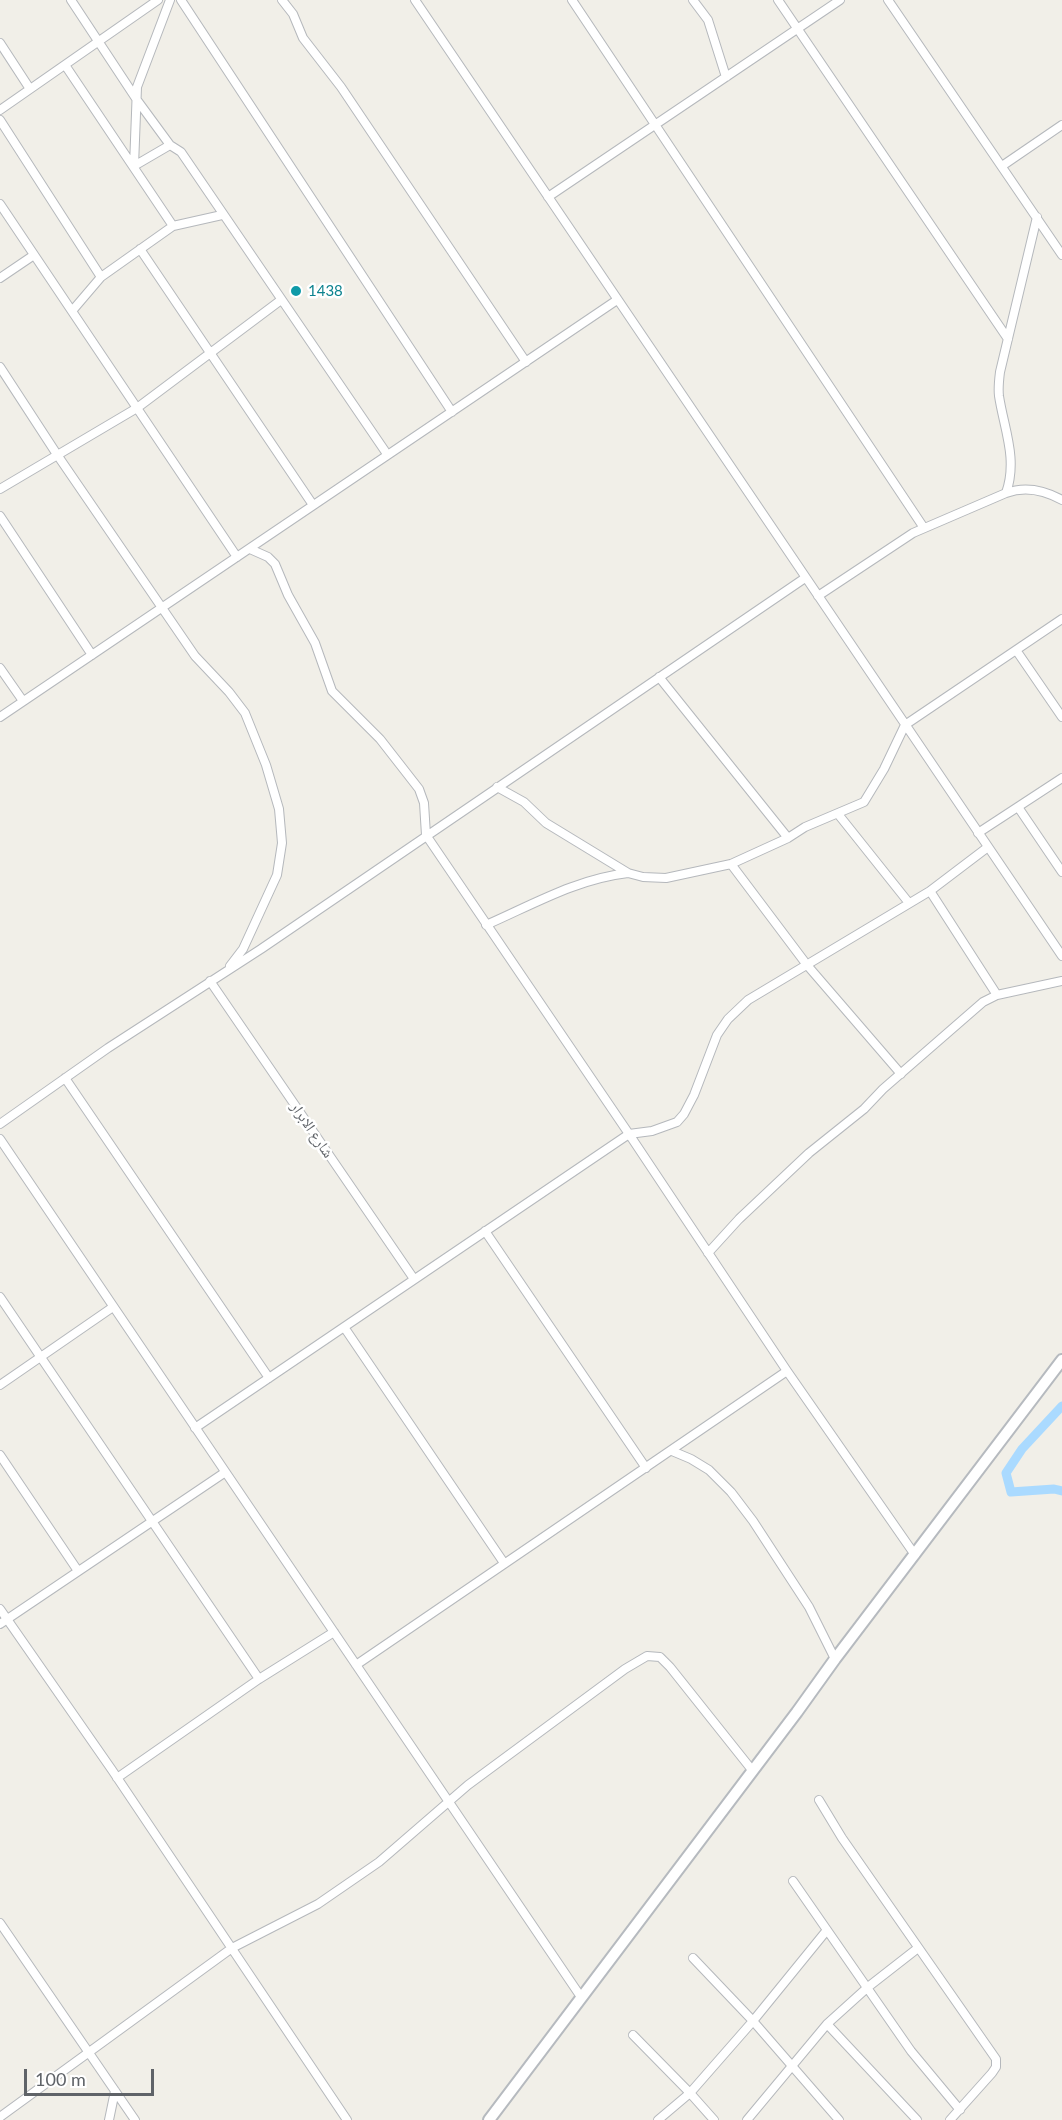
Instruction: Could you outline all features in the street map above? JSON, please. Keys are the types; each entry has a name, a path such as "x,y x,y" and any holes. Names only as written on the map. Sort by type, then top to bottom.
{"street":[{"path":"71,0 137,100 170,145 181,152 387,454"},
{"path":"0,110 158,0"},
{"path":"134,166 137,87 170,0"},
{"path":"181,0 452,412"},
{"path":"282,0 293,14 303,38 341,87 526,362"},
{"path":"415,0 1062,956"},
{"path":"572,0 924,528"},
{"path":"693,0 708,20 726,77"},
{"path":"778,0 1008,339"},
{"path":"548,197 840,0"},
{"path":"888,0 1062,255"},
{"path":"1,46 30,89"},
{"path":"65,65 173,226"},
{"path":"0,120 101,277"},
{"path":"1002,166 1062,125"},
{"path":"134,166 170,145"},
{"path":"0,204 237,557"},
{"path":"72,311 101,277 173,226 222,215"},
{"path":"1006,493 1010,482 1011,457 1008,432 998,394 1000,372 1036,217"},
{"path":"140,249 313,505"},
{"path":"0,278 34,255"},
{"path":"0,489 137,408 281,300"},
{"path":"0,717 617,300"},
{"path":"0,367 195,656 229,692 244,713 266,765 279,809 282,843 278,876 243,949 228,969"},
{"path":"818,596 913,533 1006,493 1018,489 1029,489 1062,500"},
{"path":"0,516 92,655"},
{"path":"250,549 272,559 288,595 315,643 328,685 380,739 419,789 424,803 426,835 787,1371 915,1555"},
{"path":"0,1124 805,578"},
{"path":"497,787 524,802 546,822 628,873 643,877 666,878 730,864 788,838 805,827 864,802 884,769 905,724 1062,619"},
{"path":"1016,650 1062,717"},
{"path":"0,668 23,701"},
{"path":"659,677 788,838"},
{"path":"978,833 1062,778"},
{"path":"1018,807 1062,872"},
{"path":"838,814 909,903"},
{"path":"195,1428 472,1238 629,1134 652,1131 677,1122 694,1095 717,1035 728,1019 748,1000 930,891 988,847"},
{"path":"730,864 807,965 901,1074"},
{"path":"486,925 581,883 628,873"},
{"path":"930,891 997,995"},
{"name":"شارع الابرار","path":"210,981 414,1279"},
{"path":"708,1253 809,1153 864,1109 983,1002 997,995 1062,981"},
{"path":"65,1078 269,1378"},
{"path":"0,1139 581,1997"},
{"path":"485,1231 646,1468"},
{"path":"0,1297 259,1679"},
{"path":"0,1385 113,1307"},
{"path":"344,1327 504,1563"},
{"path":"489,2120 1062,1360"},
{"path":"356,1665 787,1371"},
{"path":"672,1451 692,1459 709,1470 731,1492 753,1521 809,1607 835,1659"},
{"path":"0,1455 78,1571"},
{"path":"3,1621 225,1473"},
{"path":"0,1609 3,1621 117,1778 347,2120"},
{"path":"117,1778 259,1679 334,1632"},
{"path":"0,2117 232,1948 318,1904 379,1862 468,1785 641,1659 653,1655 660,1657 670,1667 752,1770"},
{"path":"819,1800 842,1838 996,2059 996,2067 992,2073 950,2120"},
{"path":"793,1881 911,2051 960,2110"},
{"path":"0,1923 135,2120"},
{"path":"658,2120 690,2093 753,2021 827,1930"},
{"path":"750,2119 827,2024 868,1987 918,1948"},
{"path":"693,1958 753,2021 839,2120"},
{"path":"827,2024 917,2120"},
{"path":"633,2035 714,2120"},
{"path":"109,2120 115,2091"}],"waterway":[{"path":"1062,1406 1022,1449 1006,1473 1011,1492 1054,1489 1062,1491"}],"place":[{"name":"1438","path":"296,291"}]}
